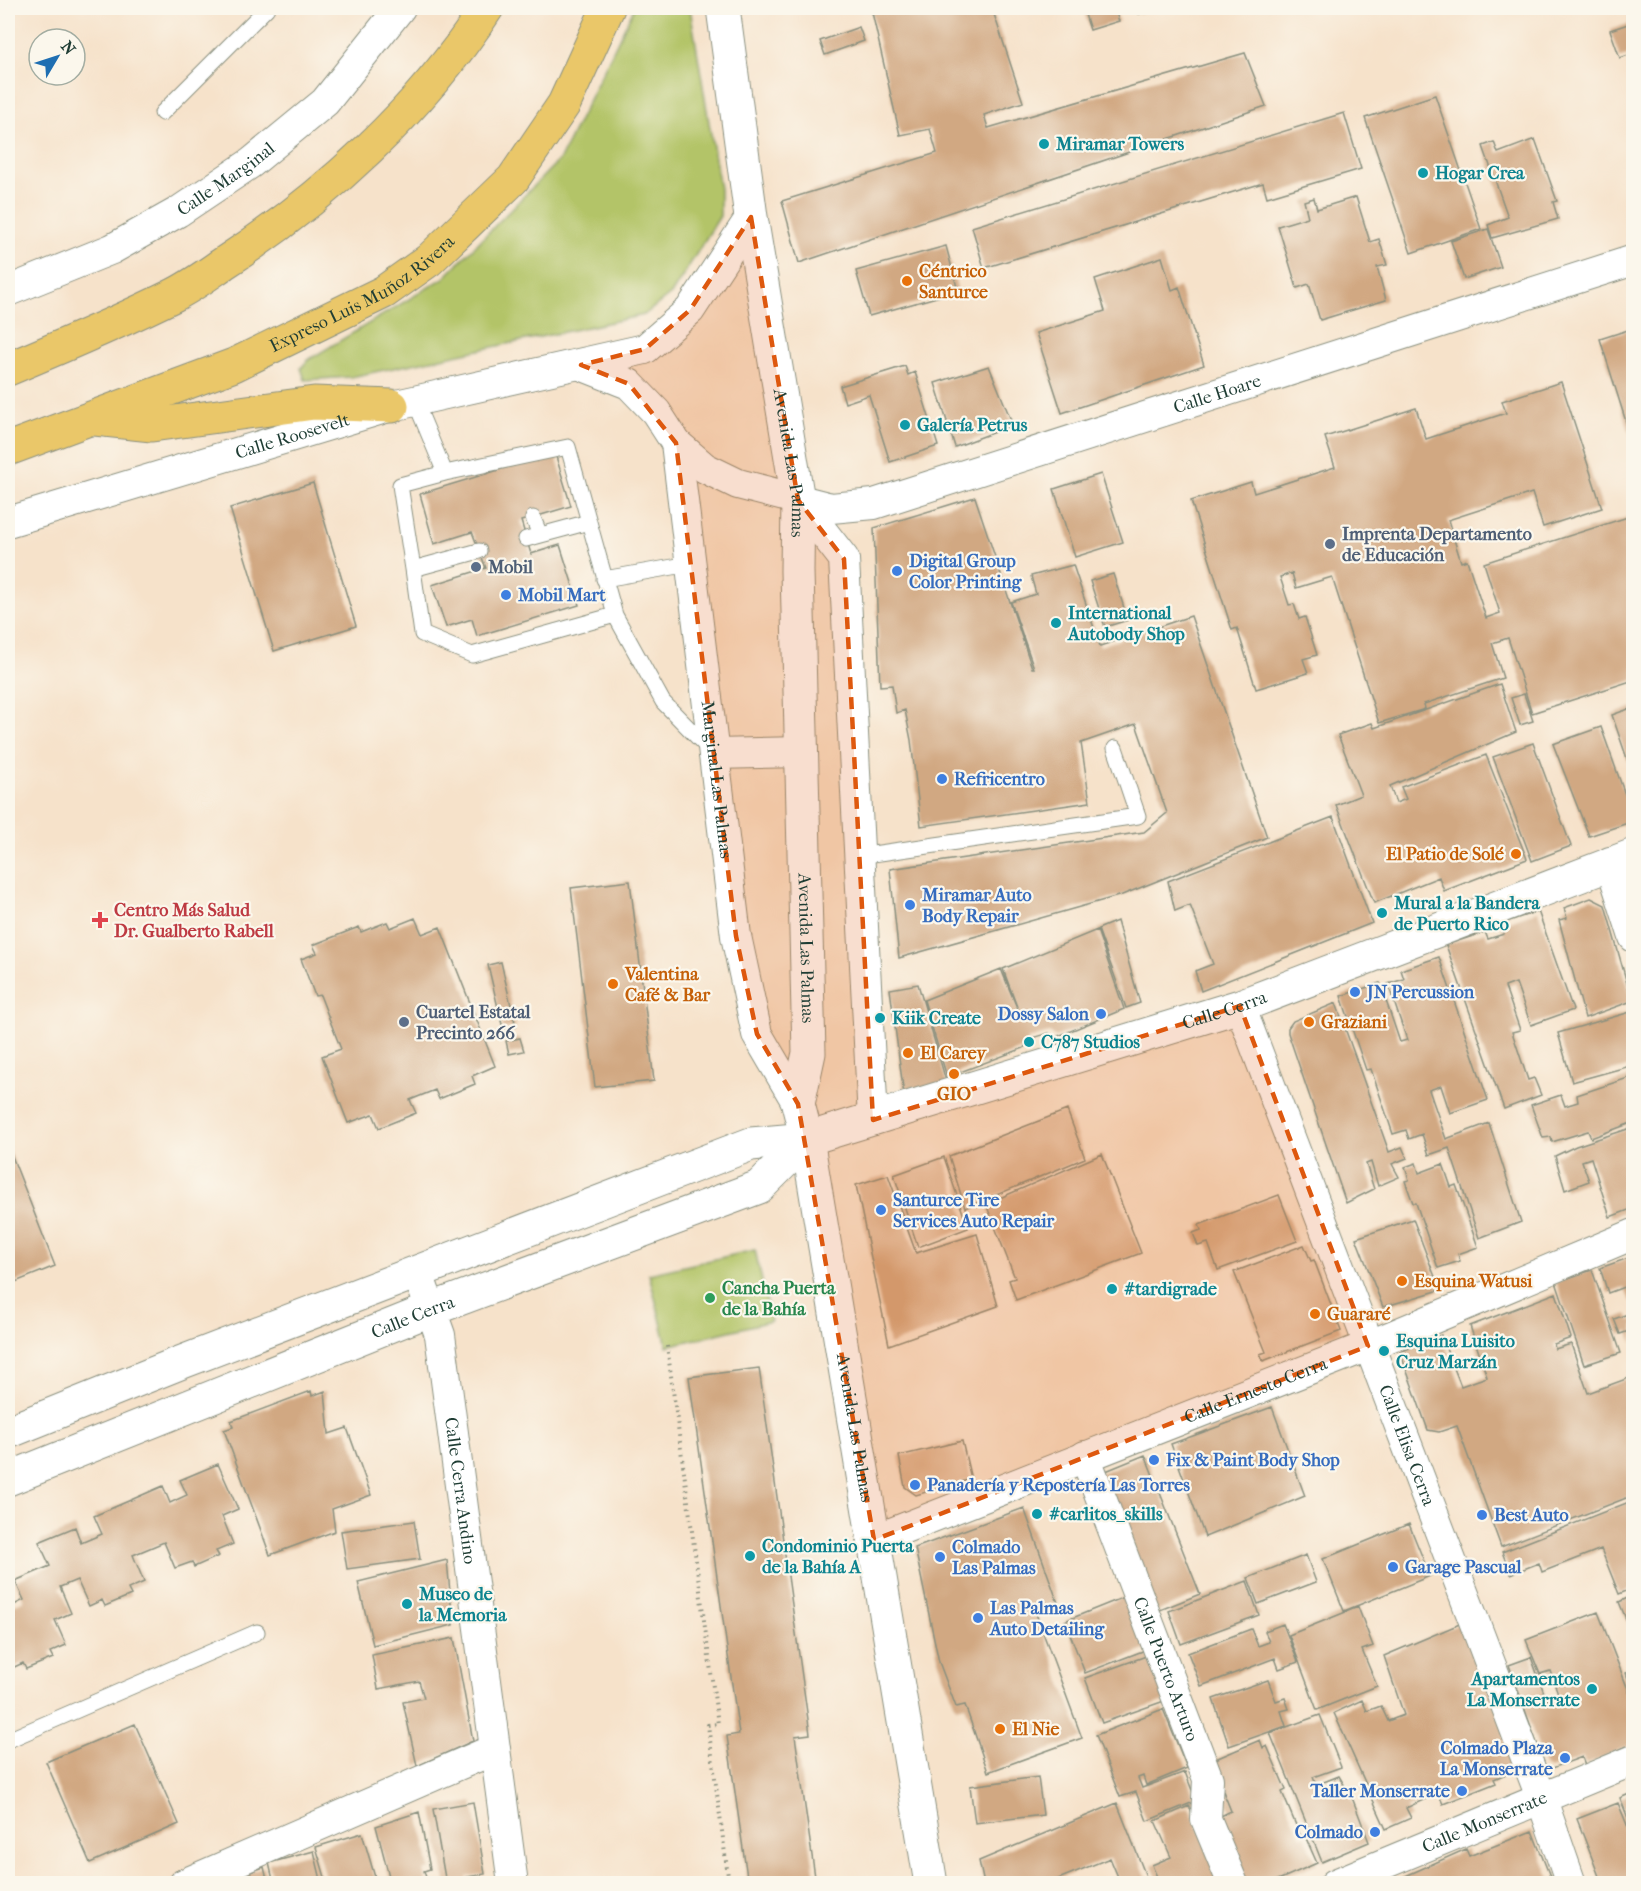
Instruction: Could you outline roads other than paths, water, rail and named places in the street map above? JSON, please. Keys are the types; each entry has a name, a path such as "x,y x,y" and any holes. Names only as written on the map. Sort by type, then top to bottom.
{"highway":[{"path":"8,369 176,294 264,237 330,183 389,129 467,38 487,8"},
{"name":"Expreso Luis Muñoz Rivera","path":"8,449 234,364 310,330 384,292 429,260 513,179 564,104 608,8"},
{"path":"90,418 152,425 314,403 404,404"}],"street":[{"name":"Calle Marginal","path":"8,291 112,249 178,212 252,163 325,102 400,8"},
{"name":"Avenida Las Palmas","path":"723,8 751,217 798,500 797,571 809,1053 798,1104 807,1139 931,1884"},
{"name":"Calle Roosevelt","path":"8,522 404,404 645,349 690,310 751,217"},
{"name":"Calle Hoare","path":"676,443 713,472 738,484 831,508 874,504 1634,260"},
{"path":"582,364 629,384 656,412 676,443"},
{"name":"Marginal Las Palmas","path":"676,443 736,936 757,1034 798,1104"},
{"path":"798,500 844,559 873,1120"},
{"path":"714,754 803,752"},
{"path":"1622,858 1634,937"},
{"name":"Calle Cerra","path":"8,1432 417,1271 751,1144 807,1139 1240,1006 1622,858"},
{"name":"Calle Elisa Cerra","path":"1240,1006 1541,1797 1571,1884"},
{"name":"Calle Cerra","path":"8,1479 432,1309 759,1187 807,1139"},
{"name":"Calle Ernesto Cerra","path":"874,1540 1368,1346 1634,1234"},
{"name":"Calle Cerra Andino","path":"417,1271 440,1335 513,1884"},
{"name":"Calle Puerto Arturo","path":"1084,1456 1208,1779 1206,1819 1233,1884"},
{"path":"184,1884 495,1749"},
{"name":"Calle Monserrate","path":"1335,1884 1634,1760"}],"lane":[{"path":"162,114 267,8"},
{"path":"404,404 445,473"},
{"path":"615,615 472,654 422,634 400,485 445,473 464,475 568,447 615,615 663,702 714,754"},
{"path":"533,518 533,537 589,522"},
{"path":"413,569 479,551"},
{"path":"604,579 690,564"},
{"path":"859,856 1138,816 1115,748"},
{"path":"8,1740 257,1632"}],"place":[{"name":"Miramar Towers","path":"1044,144"},
{"name":"Hogar Crea","path":"1423,173"},
{"name":"Céntrico Santurce","path":"907,281"},
{"name":"Galería Petrus","path":"905,425"},
{"name":"Imprenta Departamento de Educación","path":"1330,544"},
{"name":"Mobil","path":"476,567"},
{"name":"Digital Group Color Printing","path":"897,571"},
{"name":"Mobil Mart","path":"506,595"},
{"name":"International Autobody Shop","path":"1056,623"},
{"name":"Refricentro","path":"942,779"},
{"name":"El Patio de Solé","path":"1516,854"},
{"name":"Miramar Auto Body Repair","path":"910,905"},
{"name":"Mural a la Bandera de Puerto Rico","path":"1382,913"},
{"name":"Centro Más Salud Dr. Gualberto Rabell","path":"100,920"},
{"name":"Valentina Café & Bar","path":"613,984"},
{"name":"JN Percussion","path":"1355,992"},
{"name":"Dossy Salon","path":"1101,1014"},
{"name":"Kiik Create","path":"880,1018"},
{"name":"Cuartel Estatal Precinto 266","path":"404,1022"},
{"name":"Graziani","path":"1309,1022"},
{"name":"C787 Studios","path":"1029,1042"},
{"name":"El Carey","path":"908,1053"},
{"name":"GIO","path":"954,1074"},
{"name":"Santurce Tire Services Auto Repair","path":"881,1210"},
{"name":"Esquina Watusi","path":"1402,1281"},
{"name":"#tardigrade","path":"1112,1289"},
{"name":"Cancha Puerta de la Bahía","path":"710,1298"},
{"name":"Guararé","path":"1315,1314"},
{"name":"Esquina Luisito Cruz Marzán","path":"1384,1351"},
{"name":"Fix & Paint Body Shop","path":"1154,1460"},
{"name":"Panadería y Repostería Las Torres","path":"915,1485"},
{"name":"#carlitos_skills","path":"1037,1514"},
{"name":"Best Auto","path":"1482,1515"},
{"name":"Condominio Puerta de la Bahía A","path":"750,1556"},
{"name":"Colmado Las Palmas","path":"940,1557"},
{"name":"Garage Pascual","path":"1393,1567"},
{"name":"Museo de la Memoria","path":"407,1604"},
{"name":"Las Palmas Auto Detailing","path":"978,1618"},
{"name":"Apartamentos La Monserrate","path":"1592,1689"},
{"name":"El Nie","path":"1000,1729"},
{"name":"Colmado Plaza La Monserrate","path":"1565,1758"},
{"name":"Taller Monserrate","path":"1462,1791"},
{"name":"Colmado","path":"1375,1832"}]}
